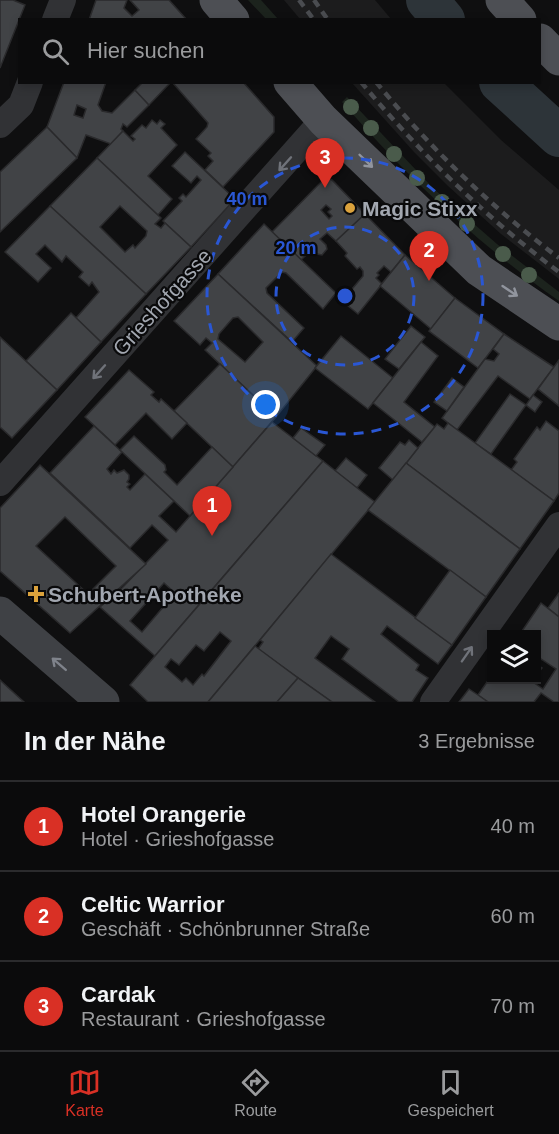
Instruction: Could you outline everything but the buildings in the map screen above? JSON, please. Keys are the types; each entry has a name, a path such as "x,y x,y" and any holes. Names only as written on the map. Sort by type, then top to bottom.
{"main road":[{"path":"216,0 231,18"},
{"path":"502,0 518,18"},
{"path":"541,41 559,59"},
{"path":"292,84 324,120 479,270 559,324"}],"street":[{"path":"56,18 63,0"},
{"path":"0,125 21,105 29,84"},
{"name":"Grieshofgasse","path":"0,483 324,120"},
{"path":"433,702 559,525"},
{"path":"0,613 103,702"}],"shaded area":[{"path":"248,0 261,0 277,18 265,18"},
{"path":"284,0 375,0 390,18 299,18"},
{"path":"353,84 445,84 501,140 559,190 559,279 501,234 414,152"},
{"path":"347,97 434,189 497,244 559,292 559,301 472,233 418,183 342,102"}],"waterway":[{"path":"427,0 442,18"},
{"path":"502,84 559,136"}],"railway":[{"path":"299,0 312,18"},
{"path":"314,0 327,18"},
{"path":"363,84 406,134 454,183 505,229 559,272"},
{"path":"378,84 462,176 559,258"}],"place":[{"name":"Cardak","path":"325,188"},
{"name":"Magic Stixx","path":"350,208"},
{"name":"Celtic Warrior","path":"429,281"},
{"name":"Hotel Orangerie","path":"212,536"},
{"name":"Schubert-Apotheke","path":"36,594"}]}
